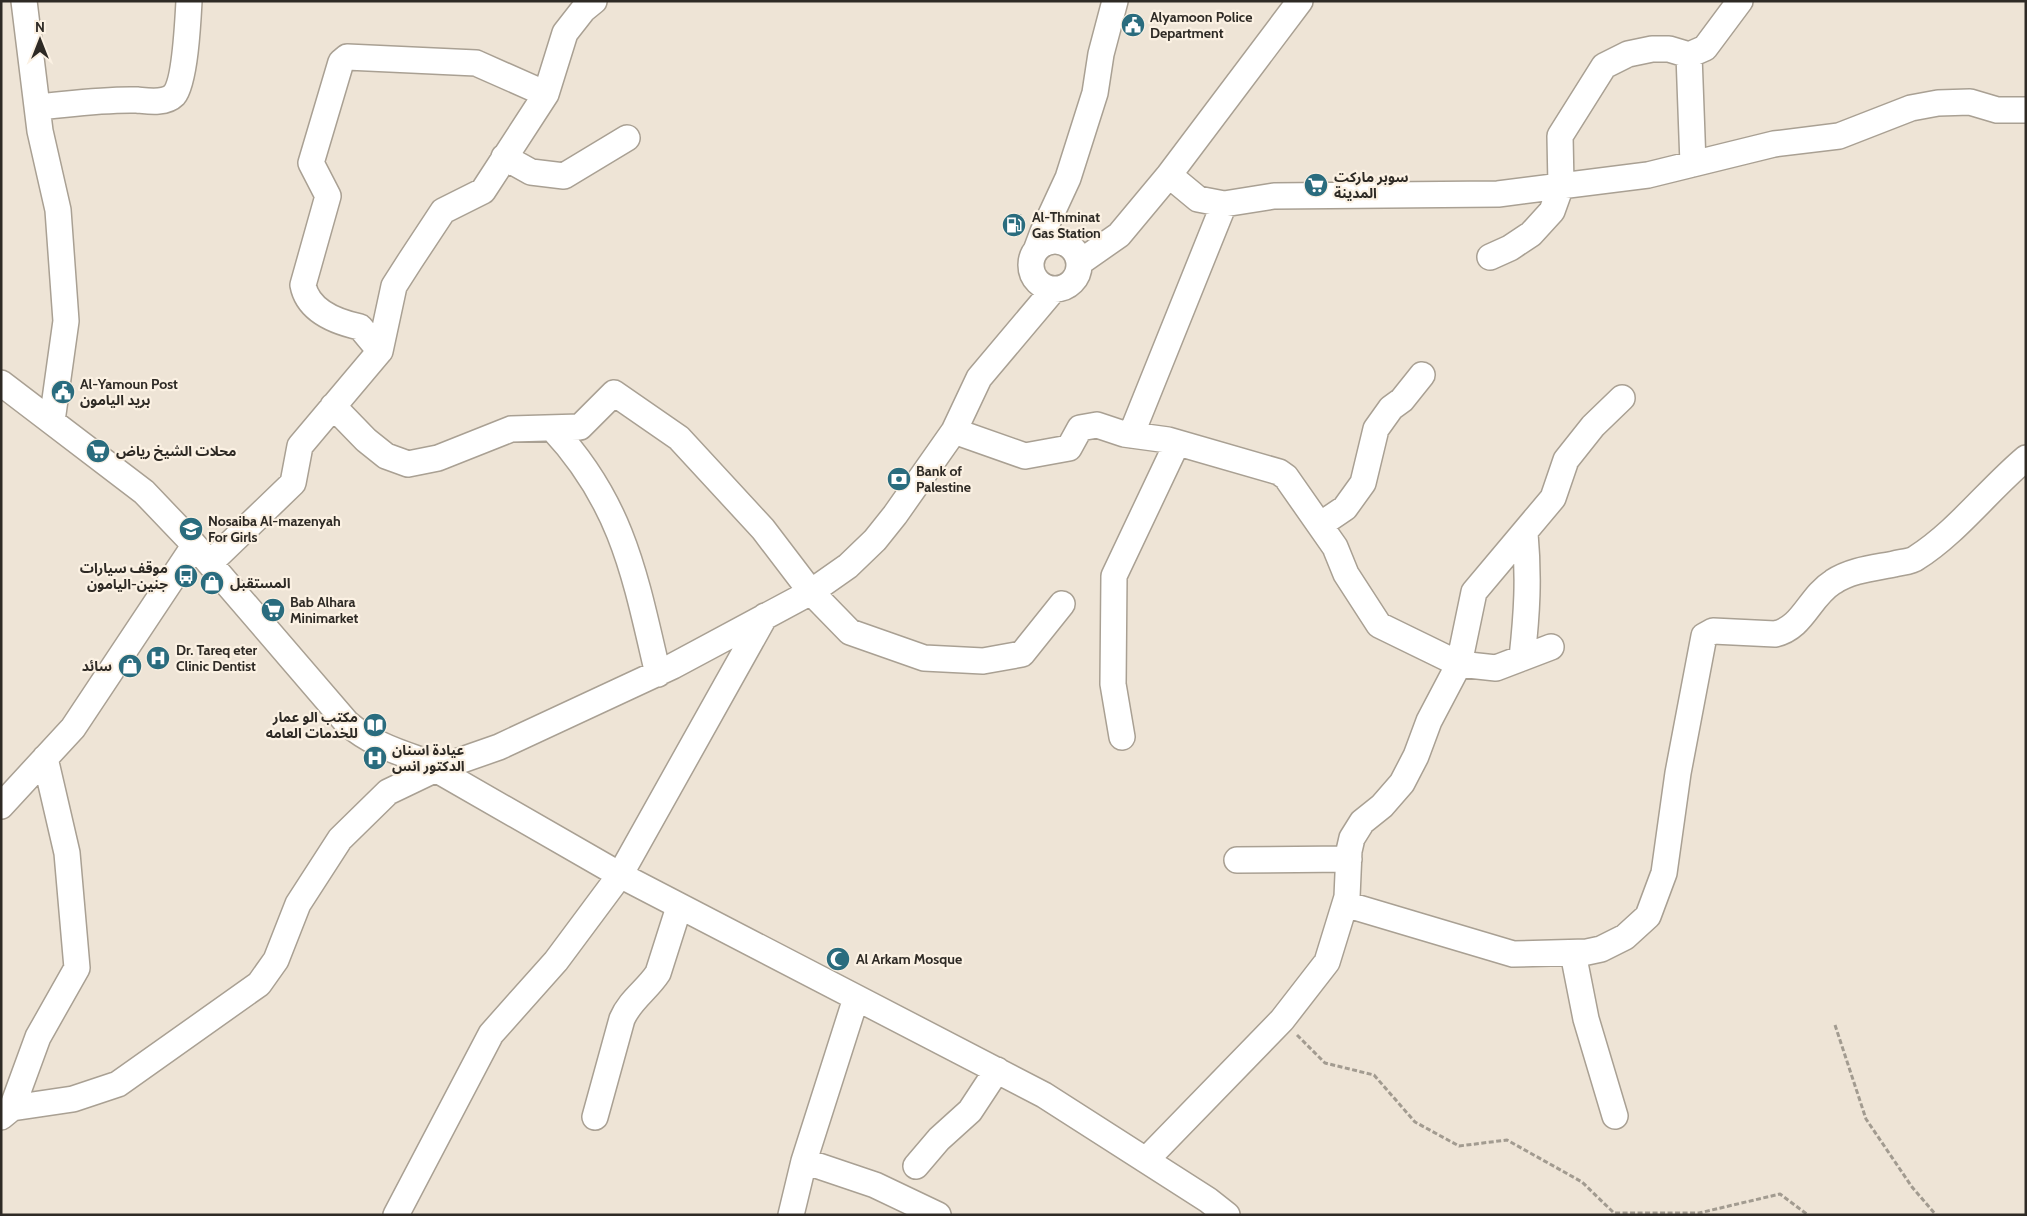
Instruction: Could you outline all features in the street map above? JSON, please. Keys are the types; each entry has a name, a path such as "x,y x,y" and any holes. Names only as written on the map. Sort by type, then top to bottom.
{"street":[{"path":"24,1 40,131 58,210 66,321 52,421"},
{"path":"38,107 112,99 158,101 167,99 174,94 184,66 189,1"},
{"path":"1,806 73,728 202,554 293,483 300,446 380,351 394,286 443,211 483,191 546,94 565,33 583,10 594,1"},
{"path":"1037,248 1044,243 1052,241 1067,244 1073,249 1079,263 1075,278 1069,284 1054,289 1047,288 1034,278 1031,262 1037,248 1071,169 1095,93 1105,35 1114,1"},
{"path":"1079,263 1119,236 1169,175 1300,1"},
{"path":"1490,257 1510,248 1531,234 1552,211 1561,186 1560,136 1604,66 1628,54 1652,49 1669,49 1689,55 1705,48 1740,1"},
{"path":"1689,55 1693,164"},
{"path":"380,351 360,327 343,324 315,309 304,292 303,285 328,196 311,163 341,62 348,57 476,63 546,94"},
{"path":"1169,175 1198,199 1224,204 1274,196 1498,194 1648,175 1774,144 1839,136 1911,108 1938,103 1970,102 1997,110 2026,110"},
{"path":"504,157 531,172 564,176 628,138"},
{"path":"1131,435 1224,204"},
{"path":"6,1112 73,1099 118,1084 260,984 276,960 298,904 340,839 388,792 436,769 499,747 658,674 811,592 848,566 875,540 905,502 954,432 979,378 1054,289"},
{"path":"1320,525 1345,508 1363,483 1376,429 1390,408 1402,400 1422,375"},
{"path":"1,383 144,492 202,554 347,723 362,735 380,745 418,759 679,907 1044,1095 1146,1160 1227,1215"},
{"path":"333,406 386,456 408,464 438,458 511,429 580,427 614,393 679,438 763,529 811,592 850,632 924,658 983,661 1022,654 1062,604"},
{"path":"1146,1160 1282,1020 1327,962 1348,897 1349,859 1352,838 1362,822 1393,796 1402,784 1416,756 1429,721 1459,664 1474,592 1553,498 1566,460 1593,426 1622,398"},
{"path":"954,432 1025,456 1069,448 1080,428 1097,425 1131,435 1177,443 1279,472 1286,477 1335,547 1346,574 1378,625 1459,664 1496,668 1551,647"},
{"path":"552,428 584,467 617,526 634,574 658,674"},
{"path":"1122,737 1113,684 1114,576 1177,443"},
{"path":"1346,904 1512,954 1573,954 1594,951 1614,944 1637,928 1648,916 1664,872 1678,773 1704,636 1714,632 1775,634 1785,632 1799,620 1814,598 1833,581 1858,571 1915,560 1947,534 2003,477 2026,458"},
{"path":"1522,658 1527,617 1528,573 1525,533"},
{"path":"396,1215 491,1034 556,961 620,875 765,616"},
{"path":"6,1112 38,1037 77,968 67,853 45,758"},
{"path":"1237,860 1349,859"},
{"path":"595,1117 622,1019 629,1005 652,982 658,973 679,907"},
{"path":"1573,954 1586,1019 1615,1116"},
{"path":"791,1215 804,1161 856,998"},
{"path":"916,1166 939,1139 970,1111 997,1070"},
{"path":"804,1161 875,1185 938,1215"}],"path":[{"path":"1282,1020 1325,1063 1374,1075 1415,1122 1459,1146 1507,1140 1582,1182 1614,1213 1699,1213 1780,1194 1808,1215"},
{"path":"1835,1025 1866,1119 1912,1187 1936,1215"}],"place":[{"name":"Alyamoon Police Department","path":"1133,25"},
{"name":"سوبر ماركت المدينة","path":"1316,185"},
{"name":"Al-Thminat Gas Station","path":"1014,225"},
{"name":"Al-Yamoun Post بريد اليامون","path":"63,392"},
{"name":"محلات الشيخ رياض","path":"98,451"},
{"name":"Bank of Palestine","path":"899,479"},
{"name":"Nosaiba Al-mazenyah For Girls","path":"191,529"},
{"name":"موقف سيارات جنين-اليامون","path":"186,576"},
{"name":"المستقبل","path":"212,583"},
{"name":"Bab Alhara Minimarket","path":"273,610"},
{"name":"Dr. Tareq eter Clinic Dentist","path":"158,658"},
{"name":"سائد","path":"130,666"},
{"name":"مكتب الو عمار للخدمات العامه","path":"375,725"},
{"name":"عيادة اسنان الدكتور انس","path":"375,758"},
{"name":"Al Arkam Mosque","path":"838,959"}]}
